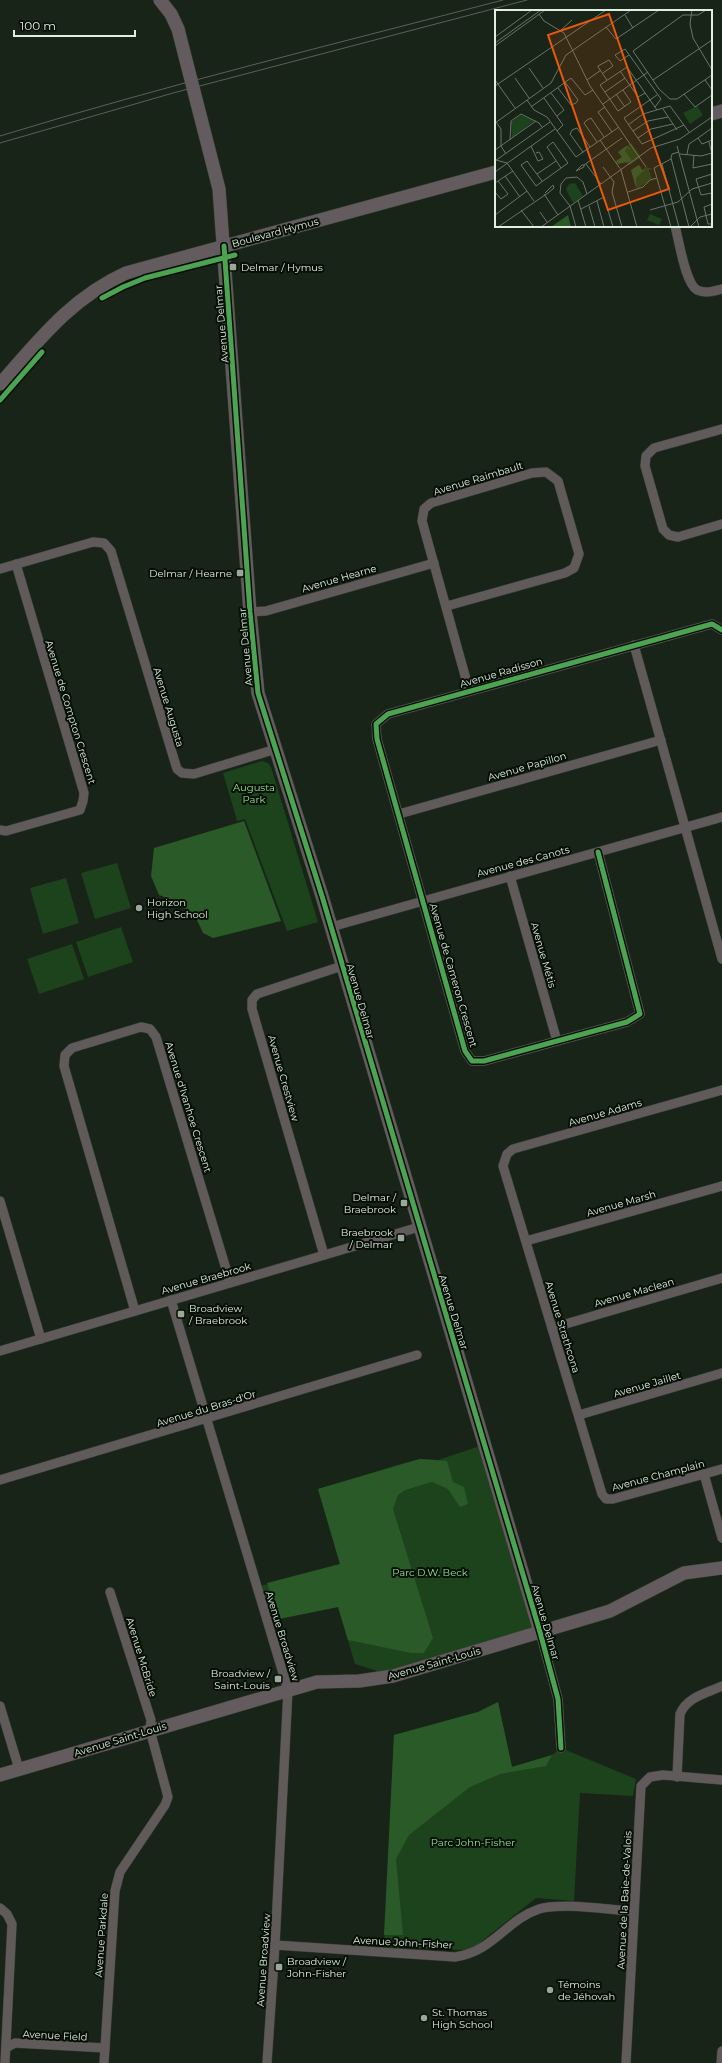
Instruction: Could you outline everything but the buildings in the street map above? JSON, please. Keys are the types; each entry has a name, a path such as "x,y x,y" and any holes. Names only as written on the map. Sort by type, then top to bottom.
{"street":[{"name":"Avenue Delmar","path":"161,0 171,14 178,29 216,175 220,198 250,612 258,693 331,927 540,1632 558,1699 561,1748"},
{"path":"712,114 722,111"},
{"name":"Boulevard Hymus","path":"0,384 64,314 98,288 114,279 139,269 495,172"},
{"path":"675,227 689,281 697,290 708,292 722,289"},
{"path":"722,429 654,448 646,456 645,466 663,529 669,535 678,537 722,524"},
{"name":"Avenue Raimbault","path":"447,606 565,573 574,568 579,554 558,481 546,472 532,473 431,503 424,509 422,521 447,606 469,690"},
{"name":"Avenue Augusta","path":"16,564 93,542 104,543 111,551 177,769 182,773 194,774 276,749"},
{"name":"Avenue Hearne","path":"250,612 266,611 434,563"},
{"path":"0,569 16,564"},
{"name":"Avenue de Compton Crescent","path":"0,830 6,832 80,810 84,793 16,564"},
{"name":"Avenue Radisson","path":"376,724 388,714 469,690 634,645 712,624 722,630"},
{"path":"634,645 722,959"},
{"name":"Avenue de Cameron Crescent","path":"376,724 377,739 400,814 465,1051 472,1061 484,1061 627,1022 640,1014 598,852"},
{"name":"Avenue Papillon","path":"400,814 661,740"},
{"name":"Avenue des Canots","path":"331,927 722,817"},
{"name":"Avenue Métis","path":"510,876 557,1041"},
{"name":"Avenue Crestview","path":"324,1255 252,1009 252,1000 257,994 342,966"},
{"name":"Avenue d'Ivanhoe Crescent","path":"135,1311 64,1066 65,1055 72,1048 141,1027 150,1029 156,1037 230,1282"},
{"name":"Avenue Adams","path":"503,1166 507,1154 514,1149 722,1090"},
{"name":"Avenue Strathcona","path":"503,1166 602,1494"},
{"name":"Avenue Marsh","path":"526,1241 722,1186"},
{"path":"0,1201 41,1339"},
{"name":"Avenue Braebrook","path":"0,1351 419,1227"},
{"name":"Avenue Maclean","path":"552,1328 722,1278"},
{"name":"Avenue Broadview","path":"171,1300 288,1690 275,1945 267,2063"},
{"name":"Avenue du Bras-d'Or","path":"0,1480 417,1355"},
{"name":"Avenue Jaillet","path":"579,1415 722,1373"},
{"name":"Avenue Champlain","path":"602,1494 606,1499 613,1499 722,1469"},
{"path":"704,1474 722,1538"},
{"name":"Avenue Saint-Louis","path":"0,1775 317,1682 359,1681 393,1676 610,1611 684,1573 722,1568"},
{"name":"Avenue McBride","path":"110,1592 151,1720 150,1730"},
{"path":"722,1686 688,1701 684,1705 680,1714 677,1777 722,1780"},
{"path":"0,1706 19,1769"},
{"name":"Avenue Parkdale","path":"104,2063 115,1891 120,1872 165,1805 168,1797 150,1730"},
{"name":"Avenue de la Baie-de-Valois","path":"626,2063 641,1786 650,1777 663,1775 677,1777"},
{"name":"Avenue John-Fisher","path":"275,1945 455,1957 469,1955 480,1950 523,1916 549,1906 634,1911"},
{"path":"0,1908 7,1914 12,1924 5,2063"},
{"name":"Avenue Field","path":"6,2048 15,2043 105,2048"},
{"path":"721,2063 722,2051"}],"green space":[{"name":"Augusta Park","path":"262,761 268,763 271,767 318,922 287,931 245,819 237,821 223,773"},
{"path":"244,821 281,921 213,938 203,933 196,918 179,903 159,895 151,876 154,848"},
{"path":"117,863 131,908 95,919 81,873"},
{"path":"66,878 79,923 43,934 30,888"},
{"path":"121,927 133,962 88,977 76,942"},
{"path":"72,944 84,979 39,994 27,959"},
{"name":"Parc D.W. Beck","path":"483,1445 540,1632 393,1676 355,1664 338,1607 268,1621 257,1587 340,1564 318,1489 404,1463 420,1459 438,1460"},
{"path":"420,1459 447,1461 453,1482 464,1487 468,1504 460,1507 448,1489 432,1482 405,1490 398,1495 393,1509 433,1638 424,1653 411,1653 348,1640 338,1607 279,1619 267,1583 340,1564 318,1489"},
{"name":"Parc John-Fisher","path":"498,1702 512,1767 552,1755 561,1748 636,1779 633,1796 580,1793 574,1901 536,1898 477,1945 465,1950 384,1947 394,1735 478,1712"},
{"path":"498,1702 512,1767 552,1755 546,1766 500,1774 470,1787 409,1835 396,1859 403,1935 384,1935 394,1735 478,1712"}],"tram line":[{"path":"0,136 125,99 503,0"},
{"path":"0,143 173,93 527,0"}],"cycle path":[{"path":"224,246 250,612 258,693 322,896 540,1632 558,1699 561,1748"},
{"path":"102,298 145,278 235,255"},
{"path":"0,400 42,352"},
{"path":"598,852 640,1014 627,1022 484,1061 472,1061 465,1051 377,739 376,724 388,714 712,624 722,630"}],"place":[{"name":"Delmar / Hymus","path":"233,267"},
{"name":"Delmar / Hearne","path":"240,573"},
{"name":"Horizon High School","path":"139,908"},
{"name":"Delmar / Braebrook","path":"404,1203"},
{"name":"Braebrook / Delmar","path":"401,1238"},
{"name":"Broadview / Braebrook","path":"181,1314"},
{"name":"Broadview / Saint-Louis","path":"278,1679"},
{"name":"Broadview / John-Fisher","path":"279,1967"},
{"name":"Témoins de Jéhovah","path":"550,1990"},
{"name":"St. Thomas High School","path":"424,2018"}]}
